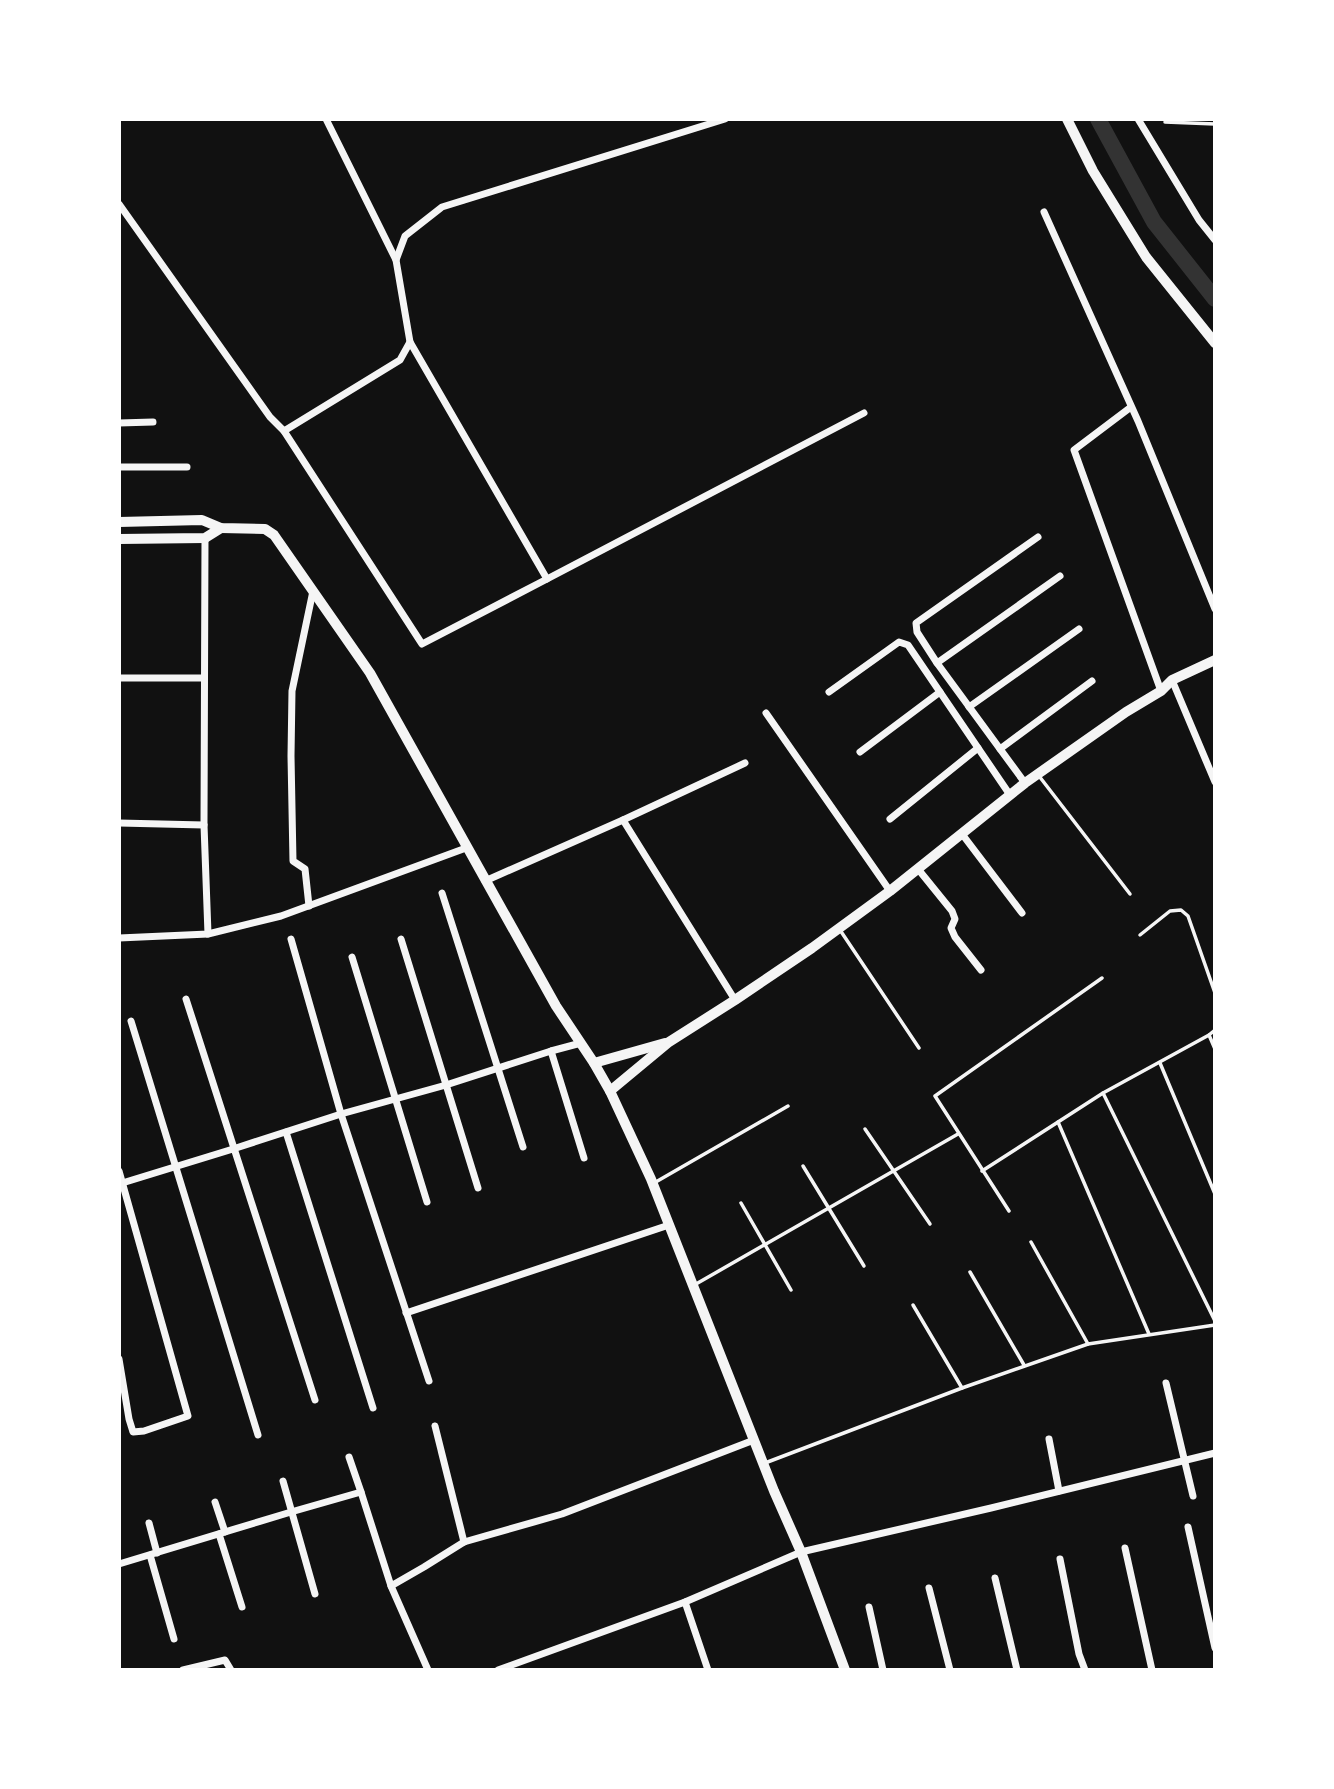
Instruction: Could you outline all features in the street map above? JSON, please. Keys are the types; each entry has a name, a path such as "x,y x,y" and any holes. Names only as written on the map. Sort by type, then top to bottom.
{"street":[{"path":"326,119 396,260 411,342 547,579"},
{"path":"396,260 405,236 442,207 725,119"},
{"path":"1067,119 1093,171 1146,257 1215,344"},
{"path":"1138,119 1199,220 1215,240"},
{"path":"119,204 270,417 284,431 422,643 864,413"},
{"path":"1044,212 1131,407 1215,610"},
{"path":"284,431 400,360 411,342"},
{"path":"1131,407 1074,450 1161,691"},
{"path":"119,423 153,422"},
{"path":"119,467 187,467"},
{"path":"119,522 202,520 221,528 265,529 274,534 370,673 556,1006 610,1091 653,1184 763,1464 801,1552 845,1670"},
{"path":"119,539 205,538 221,528"},
{"path":"1024,783 937,663 917,632 916,623 1038,537"},
{"path":"205,538 204,825 208,934"},
{"path":"937,663 1060,576"},
{"path":"309,906 305,869 293,861 291,756 292,691 313,591"},
{"path":"969,707 1079,629"},
{"path":"829,692 899,642 908,645 1010,795"},
{"path":"610,1091 669,1042 736,1000 890,891 1024,783 1161,691 1172,680 1215,660"},
{"path":"119,678 204,678"},
{"path":"1172,680 1215,782"},
{"path":"1000,749 1092,681"},
{"path":"860,752 940,692"},
{"path":"766,713 890,891"},
{"path":"890,819 978,748"},
{"path":"485,881 745,763"},
{"path":"623,820 736,1000"},
{"path":"119,823 204,825"},
{"path":"962,834 1022,913"},
{"path":"119,938 208,934 281,916 467,848"},
{"path":"918,869 952,911 955,919 951,928 955,937 981,970"},
{"path":"442,893 523,1147"},
{"path":"291,939 341,1114 429,1381"},
{"path":"401,939 478,1188"},
{"path":"352,957 427,1202"},
{"path":"186,999 314,1400"},
{"path":"131,1021 258,1435"},
{"path":"594,1063 669,1042"},
{"path":"121,1183 581,1043"},
{"path":"551,1051 584,1158"},
{"path":"286,1132 373,1408"},
{"path":"119,1171 188,1416 144,1431 133,1432 119,1359"},
{"path":"405,1313 668,1225"},
{"path":"1166,1383 1193,1496"},
{"path":"435,1426 464,1542"},
{"path":"1049,1439 1059,1492"},
{"path":"391,1586 464,1542 562,1514 754,1440"},
{"path":"498,1670 685,1602 801,1552 1215,1453"},
{"path":"349,1457 391,1586 428,1670"},
{"path":"283,1482 315,1594"},
{"path":"119,1564 361,1493"},
{"path":"215,1502 242,1607"},
{"path":"149,1523 174,1639"},
{"path":"1188,1527 1215,1648"},
{"path":"1125,1548 1152,1670"},
{"path":"1060,1559 1084,1670"},
{"path":"995,1578 1017,1670"},
{"path":"929,1588 950,1670"},
{"path":"685,1602 708,1670"},
{"path":"869,1607 883,1670"},
{"path":"183,1670 225,1660 231,1670"}],"lane":[{"path":"1165,122 1215,124"},
{"path":"1038,775 1130,894"},
{"path":"1140,935 1170,911 1181,910 1188,916 1215,993"},
{"path":"839,928 919,1048"},
{"path":"1009,1211 935,1096 1102,978"},
{"path":"982,1171 1103,1093 1215,1030"},
{"path":"1209,1035 1215,1049"},
{"path":"1160,1063 1215,1194"},
{"path":"763,1464 1024,1365 1088,1344 1215,1323 1103,1093"},
{"path":"653,1184 788,1106"},
{"path":"1058,1122 1149,1334"},
{"path":"865,1129 930,1224"},
{"path":"693,1285 958,1135"},
{"path":"803,1166 864,1266"},
{"path":"741,1203 791,1290"},
{"path":"1031,1242 1088,1344"},
{"path":"970,1272 1024,1365"},
{"path":"913,1306 962,1388"}],"waterway":[{"path":"1098,119 1154,222 1215,299"}]}
